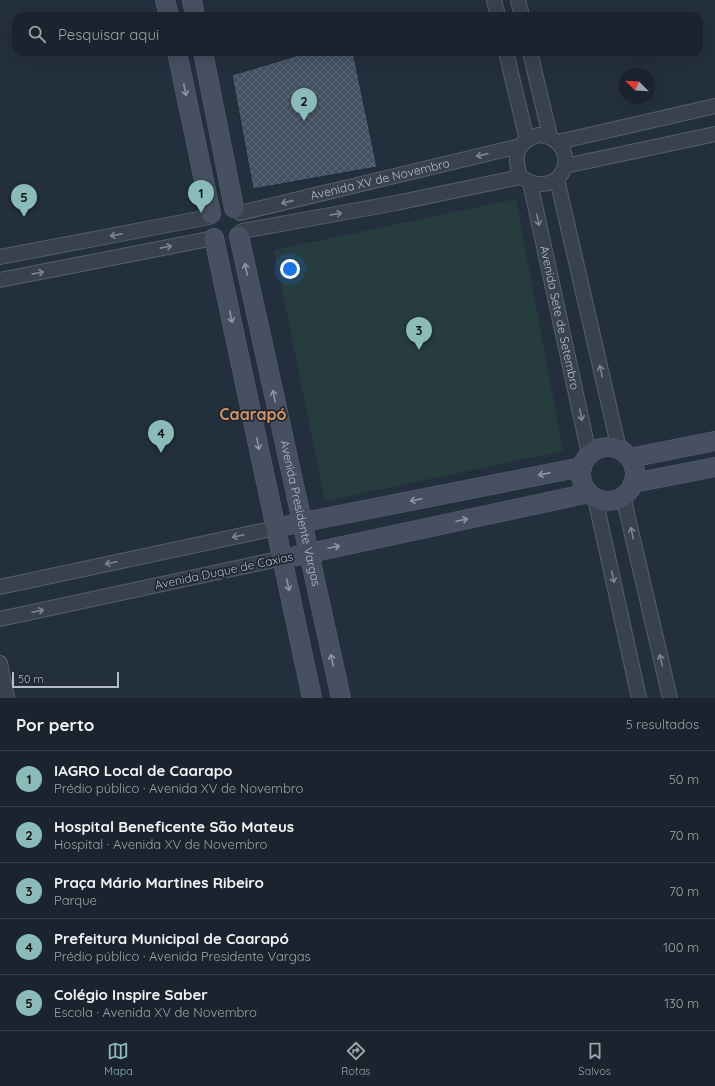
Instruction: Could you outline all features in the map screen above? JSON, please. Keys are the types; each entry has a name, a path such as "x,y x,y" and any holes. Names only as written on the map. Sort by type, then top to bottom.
{"main road":[{"path":"165,0 168,12"},
{"path":"192,0 194,12"},
{"path":"177,56 210,215 209,230 214,238 312,698"},
{"name":"Avenida Presidente Vargas","path":"204,56 302,523 341,698"},
{"path":"210,215 220,207 226,206 239,222 228,241 214,238"},
{"path":"624,454 715,441"},
{"path":"628,490 634,466 624,454 606,447 597,448 586,460 581,480 592,495 607,501 628,490 715,466"},
{"path":"276,528 586,460"},
{"name":"Avenida Duque de Caxias","path":"283,558 592,495"}],"street":[{"path":"494,0 497,12"},
{"path":"518,0 521,12"},
{"path":"507,56 523,143 516,158 525,180 542,184 557,179 565,166 564,150 554,139 531,56"},
{"path":"523,143 538,135 554,139 715,106"},
{"path":"565,166 715,134"},
{"name":"Avenida XV de Novembro","path":"239,222 523,143"},
{"path":"557,179 624,454"},
{"name":"Avenida XV de Novembro","path":"239,222 396,203 525,180"},
{"name":"Avenida Sete de Setembro","path":"525,180 586,460"},
{"path":"0,257 210,215"},
{"path":"0,280 214,238"},
{"path":"628,490 670,698"},
{"path":"592,495 639,698"},
{"path":"0,587 276,528"},
{"name":"Avenida Duque de Caxias","path":"0,619 283,558"},
{"path":"0,663 7,698"}],"green space":[{"path":"516,199 563,451 325,501 274,250"}],"building":[{"path":"296,56 354,56 377,167 253,189 232,75"}],"place":[{"name":"Hospital Beneficente São Mateus","path":"304,121"},
{"name":"IAGRO Local de Caarapo","path":"201,213"},
{"name":"Colégio Inspire Saber","path":"24,217"},
{"name":"Praça Mário Martines Ribeiro","path":"419,350"},
{"name":"Prefeitura Municipal de Caarapó","path":"161,453"}],"district":[{"name":"Caarapó","path":"253,414"}]}
